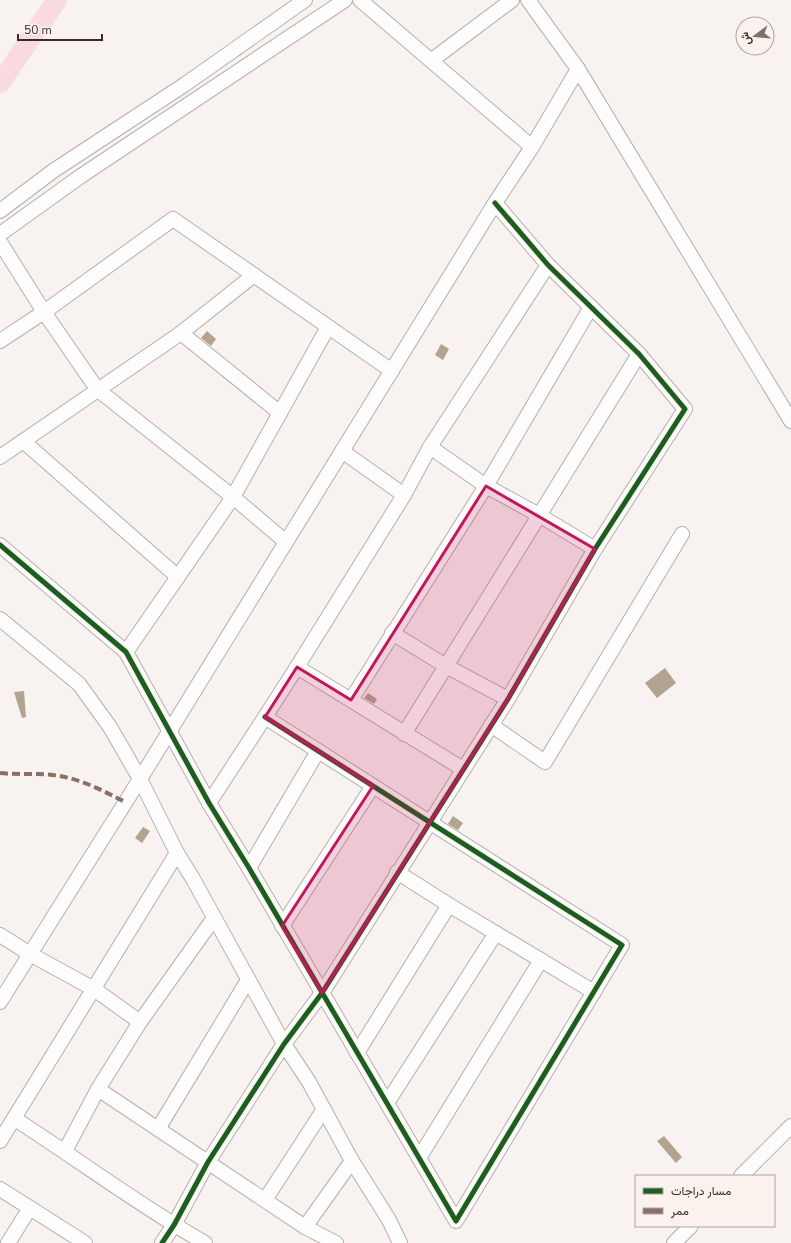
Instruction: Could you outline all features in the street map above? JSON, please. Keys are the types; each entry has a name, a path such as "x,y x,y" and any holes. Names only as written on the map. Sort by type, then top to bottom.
{"street":[{"path":"0,211 53,171 184,85 305,0"},
{"path":"0,234 81,176 346,0"},
{"path":"360,0 532,147"},
{"path":"432,60 512,0"},
{"path":"528,0 578,69 791,421"},
{"path":"0,1002 140,779 495,203 532,147 578,69"},
{"path":"162,1243 174,1225 208,1162 284,1044 322,993 397,872 508,699 595,549 685,409 639,354 548,265 495,203"},
{"path":"0,341 44,312 173,219 392,371"},
{"path":"0,242 44,312 97,389 233,497 286,542"},
{"path":"208,803 297,667 404,495 430,447 548,265"},
{"path":"0,456 181,333 254,275"},
{"path":"351,700 486,486 591,307"},
{"path":"126,652 233,497 328,327"},
{"path":"181,333 280,413"},
{"path":"404,734 639,354"},
{"path":"22,441 178,577"},
{"path":"430,447 486,486 539,515 595,549"},
{"path":"342,451 404,495"},
{"path":"491,725 545,762 682,534"},
{"path":"0,545 126,652 208,803 248,868 456,1221 622,945 265,717"},
{"path":"0,619 79,684 110,728 140,779 177,854 284,1044 309,1082 352,1161 389,1220 400,1243"},
{"path":"392,633 446,666 508,699"},
{"path":"297,667 463,769"},
{"path":"248,868 318,751"},
{"path":"282,926 374,786"},
{"path":"0,1141 15,1119 177,854"},
{"path":"397,872 594,992"},
{"path":"357,1053 450,905"},
{"path":"65,1151 98,1089 140,1022 214,918"},
{"path":"387,1103 496,933"},
{"path":"0,936 94,989 140,1022"},
{"path":"419,1158 541,960"},
{"path":"158,1128 248,980"},
{"path":"98,1089 305,1226 336,1243"},
{"path":"265,1200 324,1109"},
{"path":"15,1119 174,1225 205,1243"},
{"path":"742,1175 791,1126"},
{"path":"305,1226 352,1161"},
{"path":"0,1189 80,1242"},
{"path":"8,1243 30,1208"},
{"path":"674,1243 690,1227"}],"highlighted area":[{"path":"486,486 595,549 508,699 322,993 282,926 373,786 265,717 297,667 351,700"}],"building":[{"path":"207,331 216,339 211,346 201,338"},
{"path":"441,344 449,349 443,360 435,355"},
{"path":"665,668 676,683 657,698 645,683"},
{"path":"24,691 26,717 22,718 14,692"},
{"path":"368,693 377,699 374,704 364,698"},
{"path":"453,816 463,823 458,830 448,824"},
{"path":"143,827 150,831 142,843 135,838"},
{"path":"664,1136 682,1157 676,1163 657,1141"}],"waterway":[{"path":"0,83 57,0"}],"marked path":[{"path":"0,773 46,774 72,779 90,785 125,802"}],"cycle path":[{"path":"162,1243 174,1225 208,1162 284,1044 322,993 508,699 595,549 685,409 639,354 548,265 495,203"},
{"path":"0,545 126,652 209,803 249,868 456,1221 622,945 265,717"}]}
